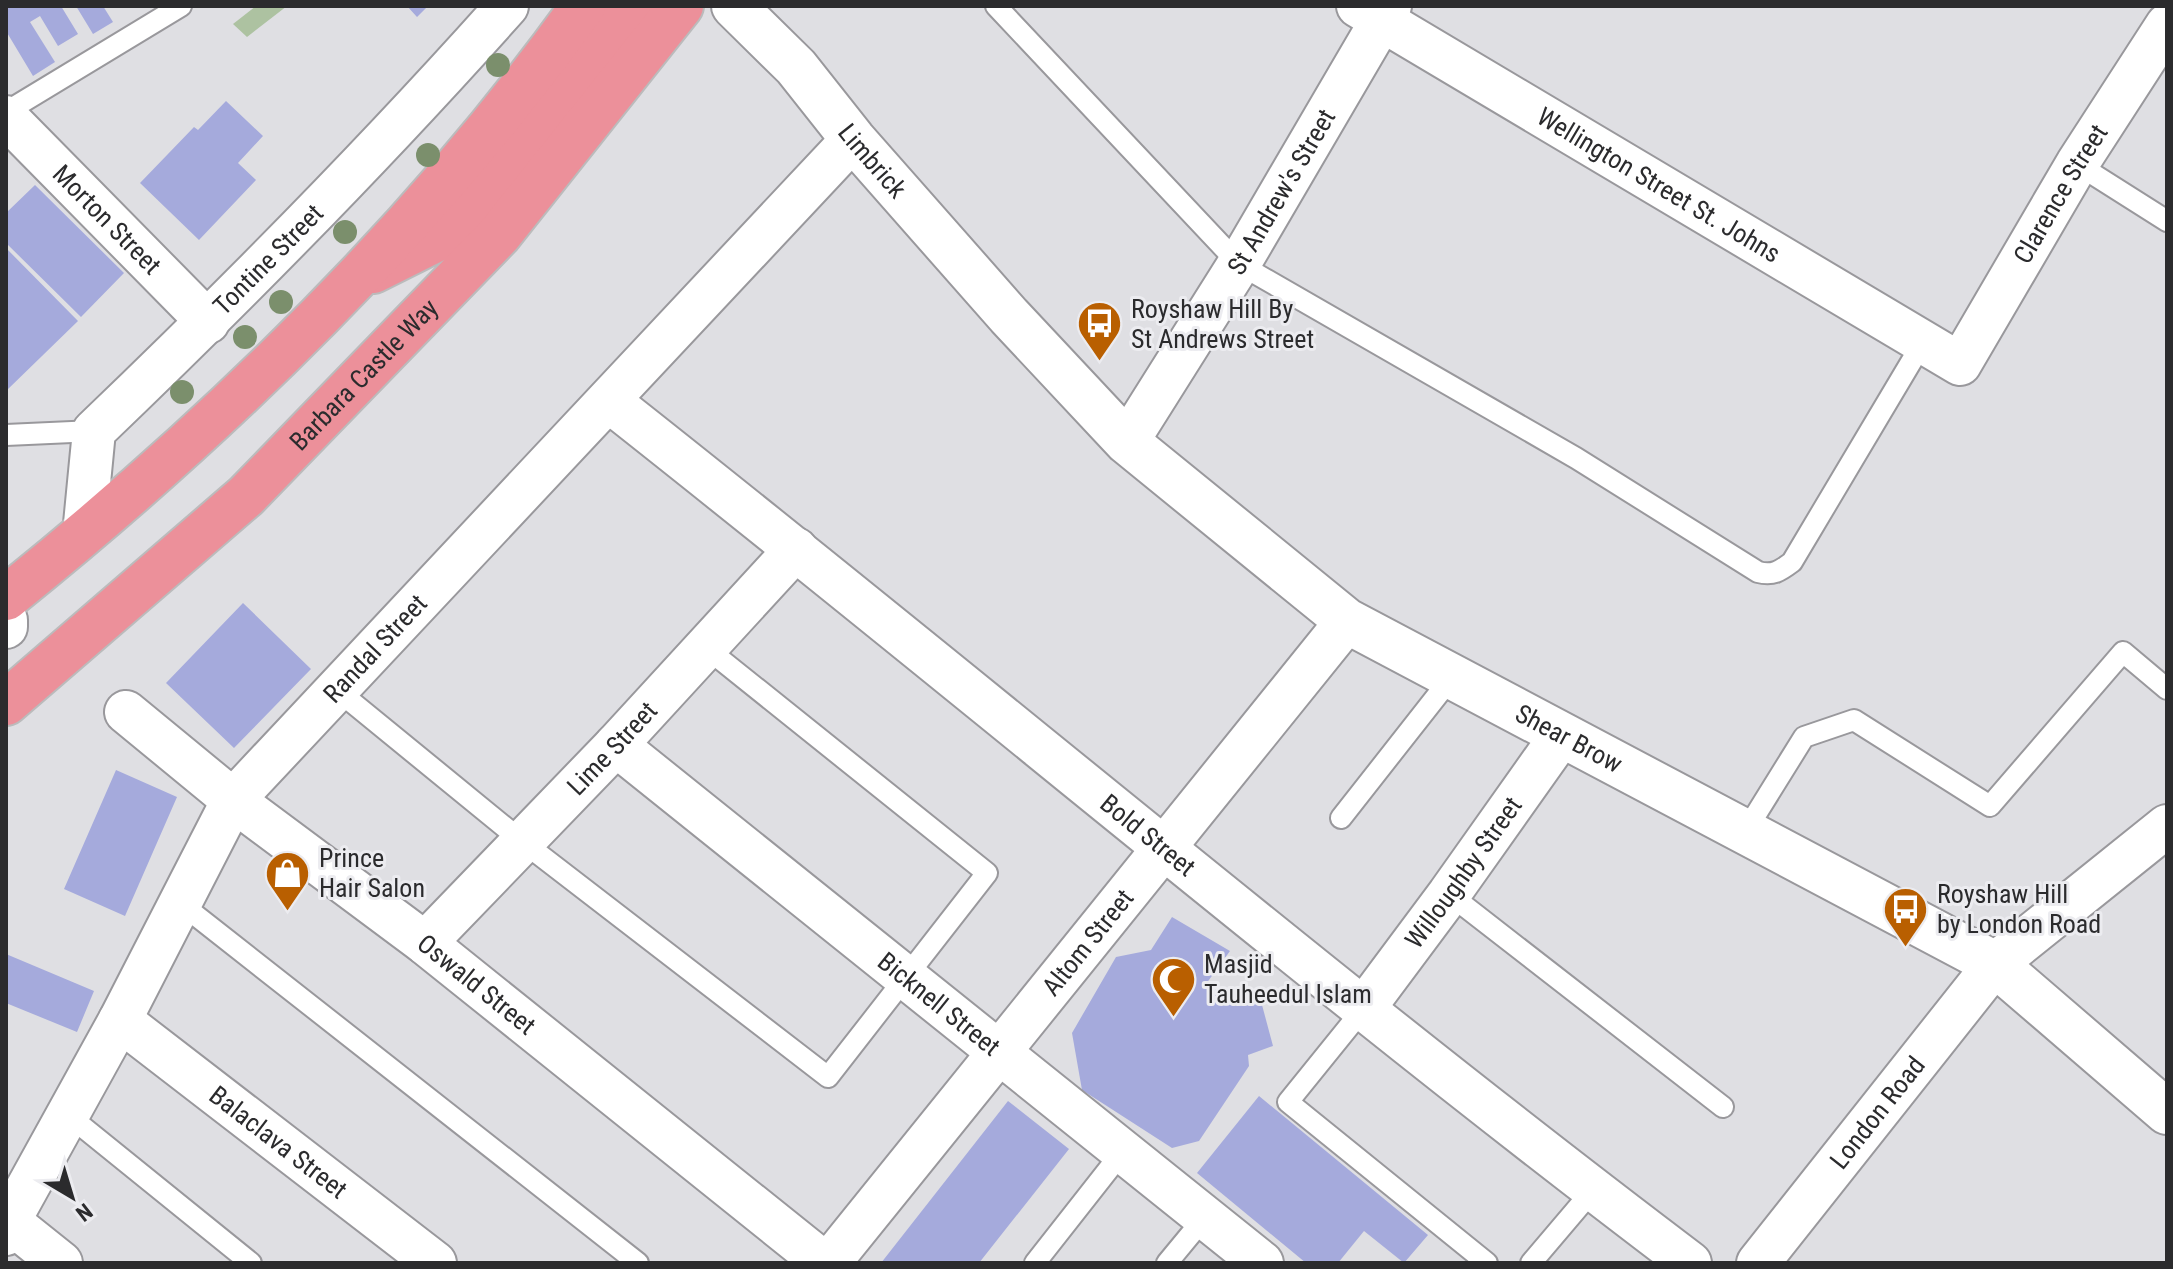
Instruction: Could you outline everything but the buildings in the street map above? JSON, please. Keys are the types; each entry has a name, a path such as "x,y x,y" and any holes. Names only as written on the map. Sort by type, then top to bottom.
{"highway":[{"path":"6,598 117,508 248,389 353,281 462,160 548,55 583,6"},
{"path":"353,281 445,235 493,188 633,6"},
{"name":"Barbara Castle Way","path":"6,703 246,496 499,235 681,6"}],"main road":[{"name":"Limbrick","path":"734,6 796,67 853,139 1009,316"},
{"name":"Shear Brow","path":"1009,316 1127,442 1347,621 1995,964 2167,1112"}],"street":[{"name":"Tontine Street","path":"94,431 208,322 366,162 507,6"},
{"name":"St Andrew's Street","path":"1127,442 1239,264 1376,11"},
{"name":"Wellington Street St. Johns","path":"1376,11 1960,364"},
{"name":"Clarence Street","path":"1960,364 2077,164 2167,25"},
{"name":"Morton Street","path":"6,115 208,322"},
{"name":"Randal Street","path":"7,1225 120,1020 233,800 853,139"},
{"name":"Bold Street","path":"609,401 1364,1008 1690,1263"},
{"path":"84,534 94,431"},
{"name":"Lime Street","path":"425,943 616,745 796,549"},
{"path":"6,620 6,627"},
{"name":"Altom Street","path":"827,1263 1347,621"},
{"name":"Oswald Street","path":"126,712 233,800 425,943 827,1263"},
{"name":"Willoughby Street","path":"1364,1008 1561,736"},
{"name":"Bicknell Street","path":"616,745 1262,1263"},
{"name":"London Road","path":"1758,1263 1995,964 2167,826"},
{"name":"Balaclava Street","path":"120,1020 435,1263"},
{"path":"7,1225 61,1263"}],"lane":[{"path":"6,115 181,6"},
{"path":"996,6 1239,264 1576,458 1758,572 1768,574 1782,570 1792,562 1923,342"},
{"path":"2077,164 2167,221"},
{"path":"6,435 94,431"},
{"path":"337,690 523,842 828,1077 987,873 705,647"},
{"path":"1745,832 1804,737 1854,720 1990,806 2123,652 2167,689"},
{"path":"1341,818 1451,678"},
{"path":"1449,894 1723,1107"},
{"path":"180,903 638,1263"},
{"path":"1364,1008 1288,1102 1487,1263"},
{"path":"68,1115 251,1263"},
{"path":"1044,1260 1123,1151"},
{"path":"1531,1263 1593,1190"},
{"path":"1167,1263 1205,1217"}],"green space":[{"path":"256,6 287,6 247,37 233,24"}],"place":[{"name":"Royshaw Hill By St Andrews Street","path":"1100,363"},
{"name":"Prince Hair Salon","path":"288,912"},
{"name":"Royshaw Hill by London Road","path":"1906,948"},
{"name":"Masjid Tauheedul Islam","path":"1173,1018"}]}
